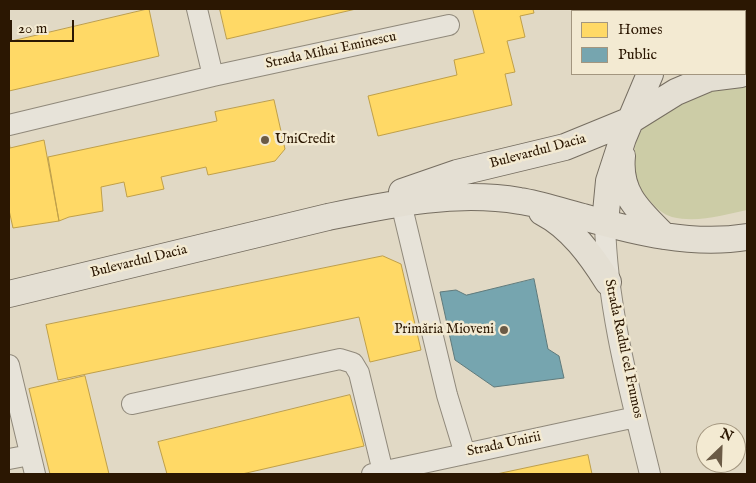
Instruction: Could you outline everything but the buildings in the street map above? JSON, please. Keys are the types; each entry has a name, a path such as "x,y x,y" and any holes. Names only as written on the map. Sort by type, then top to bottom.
{"main road":[{"path":"605,223 609,181 627,129 650,75"},
{"name":"Bulevardul Dacia","path":"328,217 457,173 565,147 627,129 684,89 709,78 733,75"},
{"path":"627,129 621,160 625,187 635,207 664,236"},
{"name":"Bulevardul Dacia","path":"9,294 328,217 402,203 459,196 521,201 664,236 696,240 747,237"},
{"path":"521,201 548,215 572,234 592,256 608,282"}],"street":[{"path":"197,9 213,76"},
{"name":"Strada Mihai Eminescu","path":"9,125 213,76 449,25"},
{"path":"402,203 447,394 464,454"},
{"name":"Strada Radul cel Frumos","path":"605,223 608,282 650,474"},
{"path":"132,404 340,359 353,363 359,373 378,473"},
{"path":"9,365 34,474"},
{"name":"Strada Unirii","path":"378,473 636,417"},
{"path":"9,459 30,455"}],"green space":[{"path":"747,84 747,210 710,218 691,219 672,217 663,213 653,205 637,179 634,167 634,154 636,141 642,130 650,119 665,109 710,91"}],"place":[{"name":"UniCredit","path":"265,140"},
{"name":"Primăria Mioveni","path":"504,330"}]}
